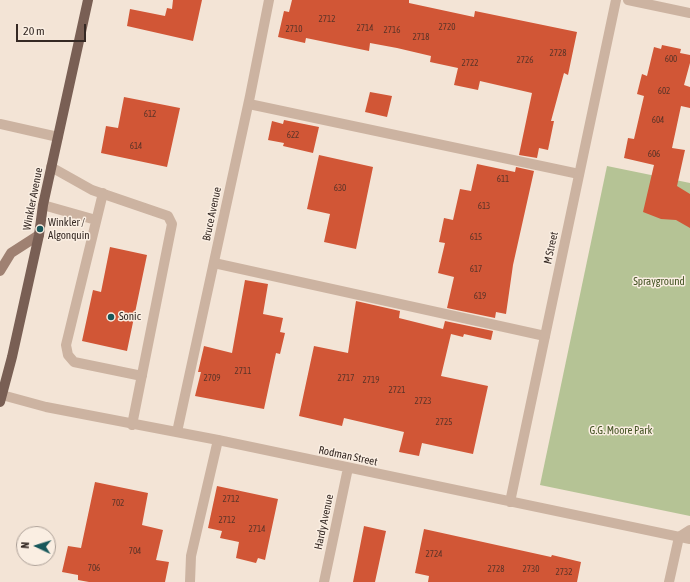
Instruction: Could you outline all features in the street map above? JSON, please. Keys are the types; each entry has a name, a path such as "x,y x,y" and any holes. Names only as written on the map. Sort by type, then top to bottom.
{"main road":[{"name":"Winkler Avenue","path":"1,397 39,235 43,205 88,0"},
{"path":"0,271 11,253 39,235"}],"street":[{"name":"Bruce Avenue","path":"177,432 249,104 269,0"},
{"name":"M Street","path":"510,502 616,0"},
{"path":"628,0 690,13"},
{"path":"249,104 579,174"},
{"path":"0,124 58,137"},
{"path":"51,167 80,184 168,216 172,224 132,424"},
{"path":"103,193 66,345 68,355 74,362 142,376"},
{"path":"43,205 96,220"},
{"path":"214,263 545,336"},
{"name":"Rodman Street","path":"1,397 218,440 690,539"},
{"path":"190,582 192,556 218,440"},
{"name":"Hardy Avenue","path":"324,582 348,468"},
{"path":"670,582 679,537 690,530"}],"green space":[{"name":"G.G. Moore Park","path":"607,166 690,183 690,516 540,485"}],"building":[{"path":"173,0 202,0 193,41 127,26 130,9 165,16 167,8 172,9"},
{"path":"292,0 409,0 409,3 474,17 475,11 577,32 568,75 564,73 551,121 554,121 548,150 539,148 537,158 519,155 532,93 480,81 478,90 454,85 458,68 430,62 431,56 397,48 370,43 369,51 306,38 305,43 278,37 284,11 289,12"},
{"path":"662,45 681,49 680,53 690,55 690,63 684,85 690,87 690,108 681,106 672,148 685,150 677,186 690,194 690,228 676,220 661,219 643,212 654,165 624,158 628,138 634,139 644,96 637,94 642,74 647,76 654,47 661,49"},
{"path":"370,92 392,96 387,117 365,112"},
{"path":"124,97 180,108 167,167 101,153 106,126 118,128"},
{"path":"284,120 319,127 313,153 283,146 284,143 268,140 272,121 283,124"},
{"path":"319,155 373,167 356,249 324,242 330,214 307,209"},
{"path":"477,164 515,172 516,167 534,171 513,265 506,314 496,312 495,318 447,308 454,277 438,273 445,243 439,242 444,218 453,220 460,189 471,191"},
{"name":"Sonic","path":"110,247 147,255 127,351 82,341 93,290 101,292"},
{"path":"245,280 268,284 263,314 283,318 280,332 285,333 280,354 276,353 264,409 195,396 201,372 198,372 204,346 232,353"},
{"path":"356,301 400,311 399,318 443,329 445,321 493,331 491,340 464,334 463,337 451,334 441,376 488,386 473,454 422,443 419,456 399,452 404,432 344,418 342,426 299,416 314,346 348,353"},
{"path":"95,482 148,493 142,525 163,530 156,560 169,562 165,582 89,582 78,580 78,575 62,572 68,546 81,548"},
{"path":"217,486 278,499 265,560 258,558 256,563 236,558 239,542 220,538 222,531 208,528"},
{"path":"364,526 386,531 375,582 353,582"},
{"path":"424,529 551,557 552,555 581,562 577,582 428,582 429,576 415,573"}],"place":[{"name":"Winkler / Algonquin","path":"40,229"},
{"name":"Sonic","path":"111,317"}],"park label":[{"name":"Sprayground","path":"659,282"}]}
